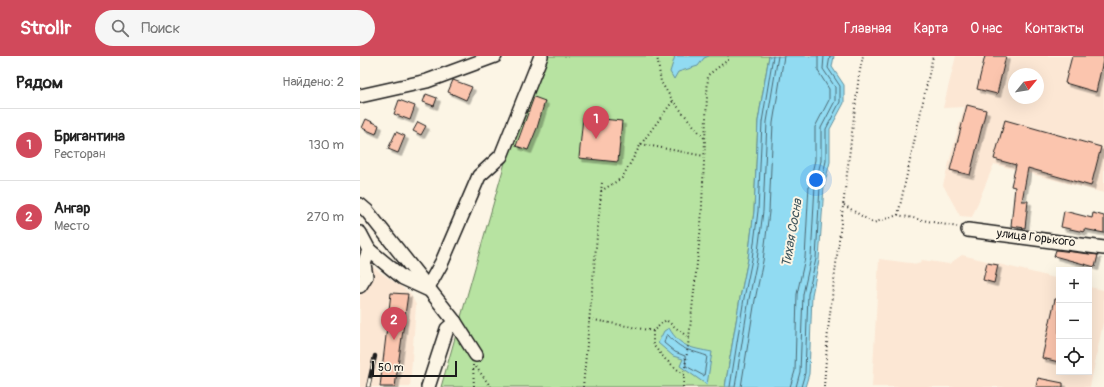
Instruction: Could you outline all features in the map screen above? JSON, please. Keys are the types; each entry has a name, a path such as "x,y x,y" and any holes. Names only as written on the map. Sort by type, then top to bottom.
{"street":[{"path":"360,96 427,81 495,56"},
{"path":"427,289 442,262 479,176 501,156 542,56"},
{"path":"360,205 367,211 427,289 455,322 474,358"},
{"name":"улица Горького","path":"968,230 1104,248"},
{"path":"360,233 369,250 403,278 427,289"},
{"path":"360,286 366,276 364,264 369,250"},
{"path":"428,387 447,329 455,322"}],"path":[{"path":"657,56 661,82 673,100 705,139"},
{"path":"683,387 701,226 708,75 728,60 728,56"},
{"path":"824,387 828,330 859,75 863,56"},
{"path":"898,215 933,56"},
{"path":"601,191 622,178 642,144 673,100"},
{"path":"642,144 704,156"},
{"path":"583,387 602,182"},
{"path":"844,205 872,223 898,215 968,230"},
{"path":"589,319 653,331"},
{"path":"684,375 665,359 653,345 653,331 666,320 689,338"},
{"path":"474,358 474,387"}],"shaded area":[{"path":"956,56 1104,56 1104,193 994,164 972,217 960,216 943,185 964,107 943,108"},
{"path":"962,255 1056,278 1056,375 1092,375 1092,288 1104,290 1104,318 1090,387 872,387 879,259 918,264 922,260 949,264"},
{"path":"360,263 370,265 410,293 416,305 410,387 360,387"}],"green space":[{"path":"545,56 769,56 758,121 754,211 748,259 725,387 441,387 508,152"}],"water":[{"path":"675,56 709,56 704,58 698,66 678,72 674,79 670,72"},
{"name":"Тихая Сосна","path":"769,56 834,56 832,67 844,85 844,103 830,129 830,162 824,186 819,260 812,295 809,374 805,387 725,387 748,259 754,211 758,121"},
{"path":"669,328 677,339 687,346 712,352 707,385 680,366 683,359 673,356 658,343 664,331"}],"building":[{"path":"985,56 1006,56 997,94 977,89"},
{"path":"1072,56 1104,56 1096,92 1065,83"},
{"path":"453,80 472,87 466,100 448,92"},
{"path":"426,94 437,98 434,106 423,102"},
{"path":"534,97 545,101 537,128 528,150 516,146"},
{"path":"399,100 415,106 410,120 394,114"},
{"path":"967,105 986,110 970,175 950,170"},
{"path":"583,117 622,121 618,162 579,158"},
{"path":"366,119 379,125 376,134 362,128"},
{"path":"1005,120 1101,147 1091,186 1028,168 1022,201 1028,201 1025,228 1011,226 1015,187 1011,186 1016,165 994,159"},
{"path":"418,122 426,126 421,135 413,131"},
{"path":"396,132 405,136 398,153 388,149"},
{"path":"1064,211 1092,218 1093,213 1104,216 1104,233 1084,229 1084,232 1061,227"},
{"path":"1056,250 1098,255 1095,267 1054,256"},
{"path":"987,263 998,265 994,283 983,280"},
{"path":"391,293 408,294 395,387 380,387"},
{"path":"1055,299 1056,299 1056,361 1042,358"},
{"path":"1038,378 1063,383 1063,387 1036,387"}],"railway":[{"path":"368,387 375,356"}],"place":[{"name":"Бригантина","path":"596,139"},
{"name":"Ангар","path":"394,340"}]}
